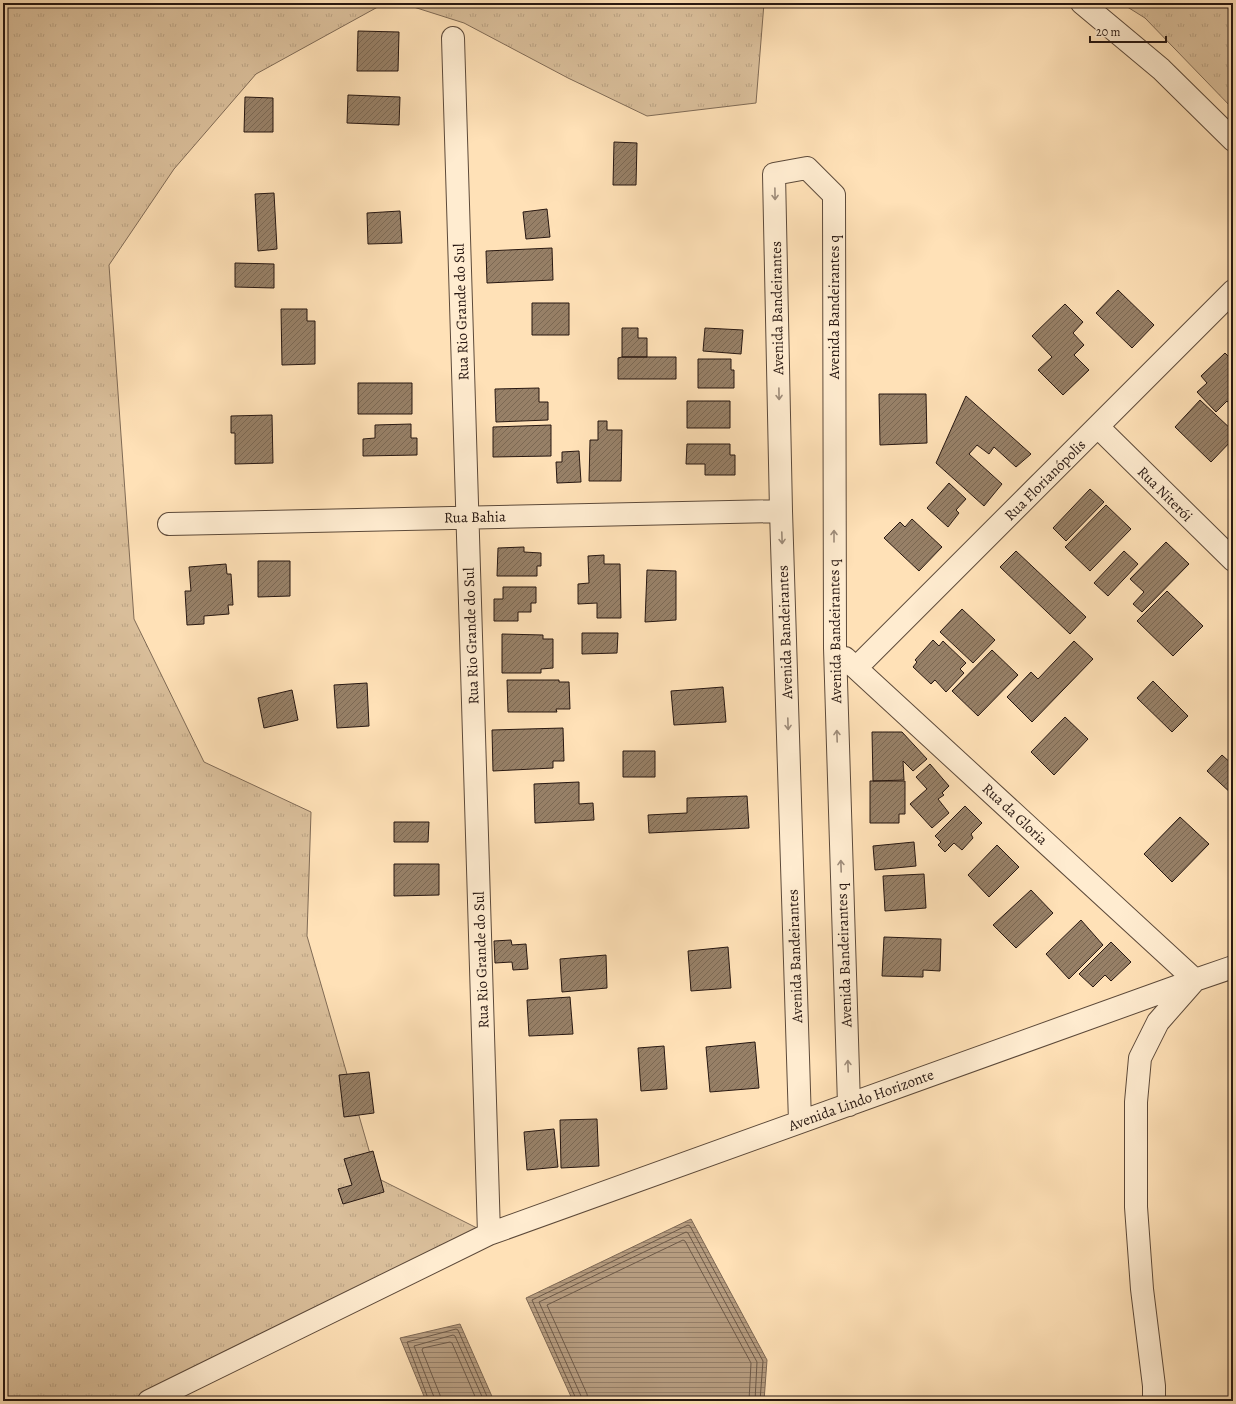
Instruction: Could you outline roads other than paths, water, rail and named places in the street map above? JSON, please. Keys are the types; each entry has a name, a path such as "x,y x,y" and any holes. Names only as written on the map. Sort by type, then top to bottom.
{"street":[{"path":"1082,3 1161,69 1233,140"},
{"name":"Rua Rio Grande do Sul","path":"453,38 489,1234"},
{"name":"Avenida Bandeirantes","path":"800,1122 781,511 774,174 807,168"},
{"name":"Avenida Bandeirantes q","path":"807,168 834,195 835,648 849,1105"},
{"name":"Rua Florianópolis","path":"856,668 1233,291"},
{"name":"Rua Niterói","path":"1098,427 1233,560"},
{"name":"Rua Bahia","path":"169,524 781,511"},
{"name":"Rua da Gloria","path":"835,648 1195,980"},
{"name":"Avenida Lindo Horizonte","path":"148,1401 489,1234 1233,967"},
{"path":"1154,1401 1154,1386 1142,1289 1136,1207 1136,1102 1140,1058 1158,1022 1195,980"}],"water":[{"path":"691,1219 767,1360 764,1401 573,1401 526,1298"},
{"path":"460,1324 494,1401 426,1401 400,1338"}]}
